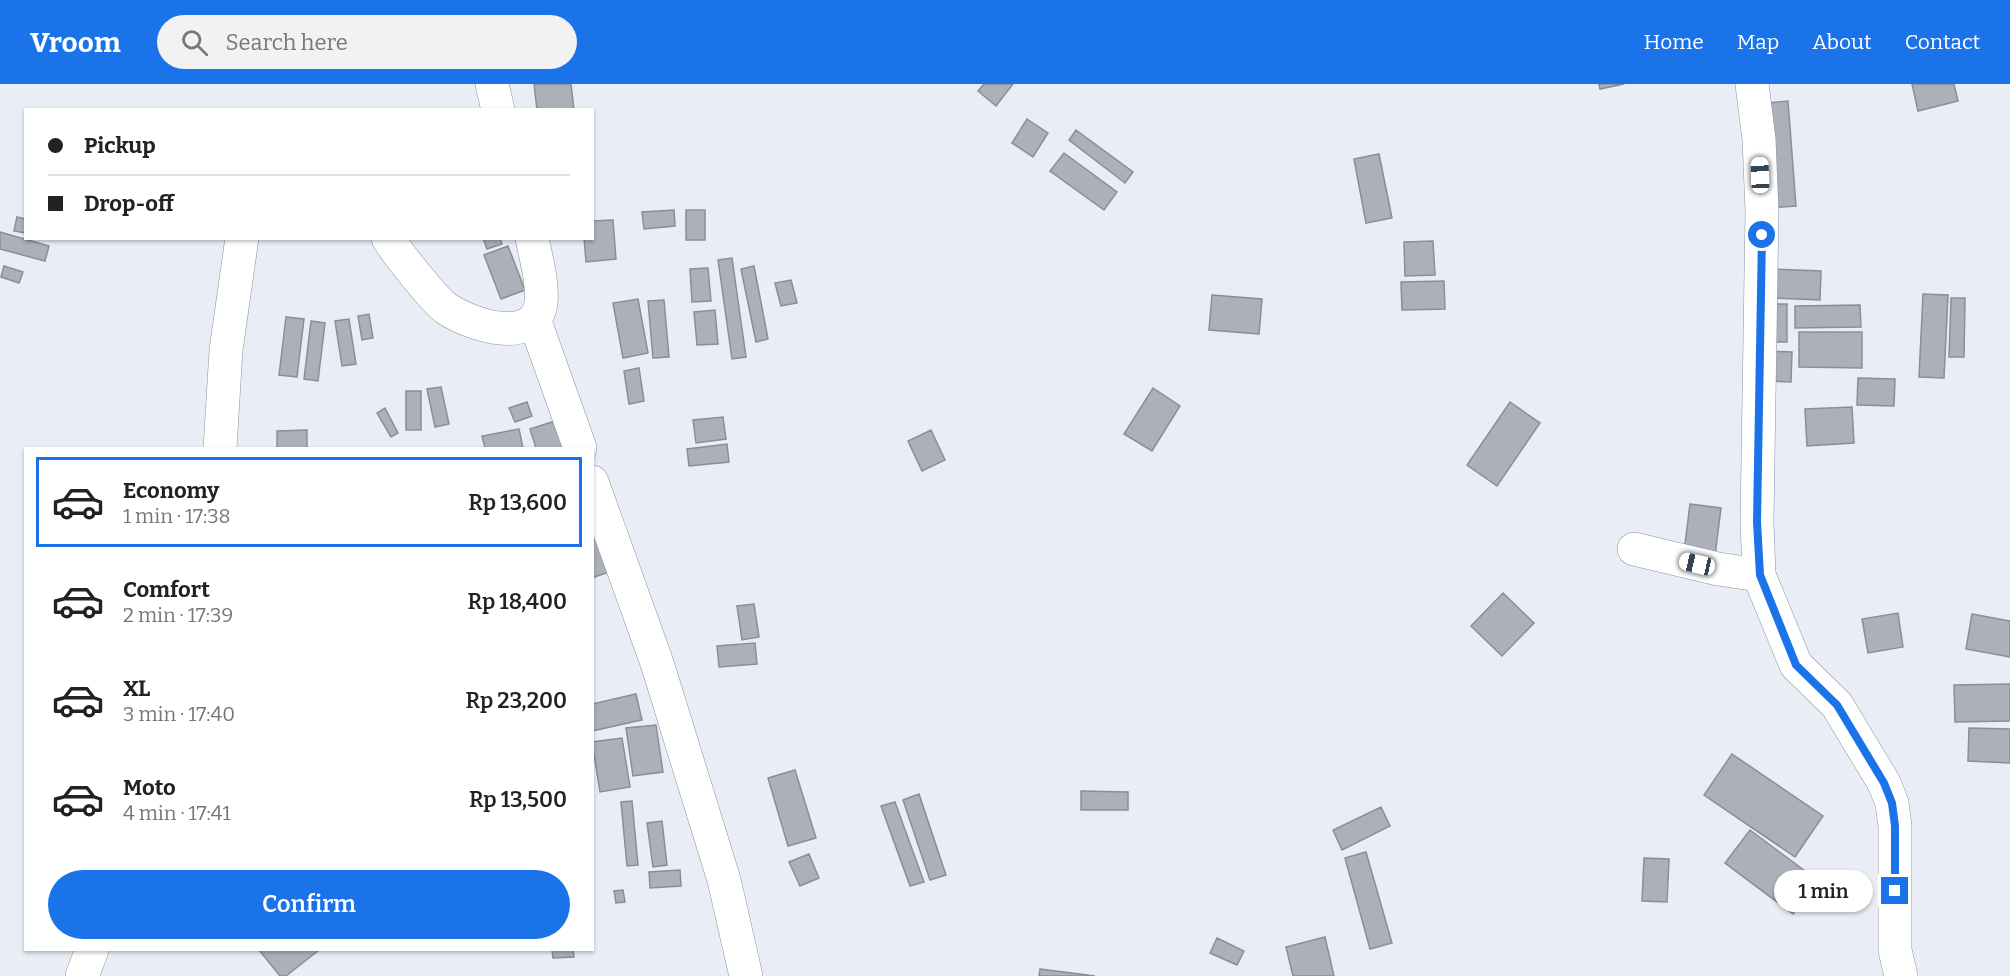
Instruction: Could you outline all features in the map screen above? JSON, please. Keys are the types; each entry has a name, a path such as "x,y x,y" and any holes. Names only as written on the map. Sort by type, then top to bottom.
{"street":[{"path":"492,84 498,108"},
{"path":"1752,84 1759,139 1762,211 1757,522 1760,575 1796,665 1837,705 1884,783 1892,803 1895,826 1894,950 1901,976"},
{"path":"220,447 226,350 242,240"},
{"path":"390,240 446,309 480,324 515,329 534,320"},
{"path":"532,240 541,283 540,305 534,320 580,447"},
{"path":"594,488 657,663 724,880 746,976"},
{"path":"1634,549 1718,569 1760,575"},
{"path":"82,976 92,951"}],"building":[{"path":"534,84 571,84 574,108 537,108"},
{"path":"984,84 1013,84 996,106 978,91"},
{"path":"1599,84 1624,84 1600,89"},
{"path":"1912,84 1954,84 1958,101 1918,111"},
{"path":"1788,101 1796,206 1768,208 1760,104"},
{"path":"1027,119 1048,133 1033,157 1012,143"},
{"path":"1076,130 1133,172 1125,183 1069,140"},
{"path":"1064,153 1117,192 1104,210 1050,171"},
{"path":"1379,154 1392,218 1366,223 1354,159"},
{"path":"674,210 675,226 644,229 642,212"},
{"path":"686,210 705,210 705,240 686,240"},
{"path":"17,217 24,219 24,233 14,231"},
{"path":"613,220 616,259 586,262 584,240 594,240 594,221"},
{"path":"0,232 49,246 45,261 0,249"},
{"path":"484,240 501,240 502,244 487,249"},
{"path":"1433,241 1435,275 1405,276 1404,242"},
{"path":"508,246 525,290 501,299 484,255"},
{"path":"732,258 746,357 732,359 718,260"},
{"path":"4,266 23,272 19,283 1,277"},
{"path":"754,266 768,339 756,342 741,269"},
{"path":"708,268 711,301 692,302 690,269"},
{"path":"1772,269 1821,271 1820,300 1771,298"},
{"path":"791,280 797,303 781,306 775,283"},
{"path":"1444,281 1445,309 1402,310 1401,282"},
{"path":"1923,294 1948,295 1944,378 1919,377"},
{"path":"1212,295 1262,299 1259,334 1209,330"},
{"path":"1951,298 1965,298 1964,357 1949,357"},
{"path":"638,299 648,353 623,358 613,303"},
{"path":"664,300 669,357 653,358 648,301"},
{"path":"1769,304 1787,304 1787,342 1769,342"},
{"path":"1860,305 1861,327 1795,328 1795,306"},
{"path":"715,310 718,344 697,345 694,312"},
{"path":"369,314 373,338 362,340 358,316"},
{"path":"286,317 304,319 297,377 279,375"},
{"path":"349,319 356,364 342,366 335,321"},
{"path":"311,321 325,323 318,381 304,379"},
{"path":"1799,332 1862,332 1862,368 1799,367"},
{"path":"1769,351 1792,352 1791,382 1769,381"},
{"path":"639,368 644,401 629,404 624,371"},
{"path":"1858,378 1895,379 1894,406 1857,405"},
{"path":"441,387 449,424 435,427 427,389"},
{"path":"1153,388 1180,406 1152,451 1124,434"},
{"path":"406,391 421,391 421,430 406,430"},
{"path":"527,402 532,416 515,422 509,408"},
{"path":"1510,402 1540,423 1497,486 1467,465"},
{"path":"1852,407 1854,443 1807,446 1805,409"},
{"path":"385,408 398,433 391,437 377,413"},
{"path":"723,417 726,439 696,443 693,420"},
{"path":"558,420 568,447 536,447 530,429"},
{"path":"519,429 523,447 485,447 482,436"},
{"path":"307,430 307,447 277,447 277,431"},
{"path":"931,430 945,460 922,471 908,441"},
{"path":"727,444 729,462 689,466 687,449"},
{"path":"1690,504 1721,508 1715,556 1684,552"},
{"path":"594,535 609,572 594,577"},
{"path":"1503,593 1534,623 1502,656 1471,626"},
{"path":"754,604 759,637 742,640 737,606"},
{"path":"1898,613 1903,647 1868,653 1862,619"},
{"path":"1972,614 2010,621 2010,657 1966,649"},
{"path":"755,643 757,664 719,667 717,646"},
{"path":"2010,684 2010,721 1955,722 1954,685"},
{"path":"636,694 642,720 594,731 594,704"},
{"path":"656,725 663,772 633,776 626,728"},
{"path":"1969,728 2010,729 2010,763 1968,761"},
{"path":"622,738 630,787 600,792 594,742"},
{"path":"1732,754 1823,816 1795,857 1704,795"},
{"path":"795,770 816,838 788,846 768,778"},
{"path":"1081,791 1128,792 1128,810 1081,810"},
{"path":"919,794 946,875 930,880 903,800"},
{"path":"632,801 638,865 627,866 621,802"},
{"path":"895,802 924,882 910,886 881,806"},
{"path":"1381,807 1390,826 1342,850 1333,830"},
{"path":"662,821 667,865 653,867 647,823"},
{"path":"1750,830 1817,880 1793,914 1725,863"},
{"path":"1366,852 1392,943 1370,949 1345,858"},
{"path":"809,854 819,878 800,886 789,862"},
{"path":"1644,858 1669,859 1667,902 1642,901"},
{"path":"680,870 681,886 650,888 649,872"},
{"path":"623,890 625,902 616,903 614,891"},
{"path":"1325,937 1334,976 1293,976 1286,947"},
{"path":"1217,938 1244,951 1237,965 1210,953"},
{"path":"260,951 318,951 286,976 280,976"},
{"path":"552,951 573,951 574,957 553,958"},
{"path":"1040,969 1095,976 1039,976"}],"route":[{"path":"1762,235 1757,522 1760,575 1776,621 1796,665 1837,705 1884,783 1892,803 1895,826 1895,891"}]}
